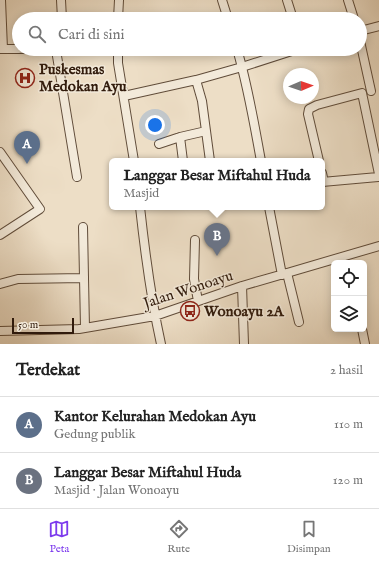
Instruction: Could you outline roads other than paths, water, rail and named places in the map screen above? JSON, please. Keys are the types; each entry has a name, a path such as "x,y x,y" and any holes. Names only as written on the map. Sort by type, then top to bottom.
{"street":[{"path":"1,0 2,49"},
{"path":"61,0 62,12"},
{"path":"118,12 119,0"},
{"path":"222,0 226,12"},
{"path":"288,0 291,12"},
{"path":"348,0 352,12"},
{"path":"367,29 379,26"},
{"path":"62,56 77,177"},
{"path":"118,56 134,158"},
{"path":"239,56 254,119 260,158"},
{"path":"124,96 196,80 276,56"},
{"path":"318,158 308,114 309,108 375,90 365,56"},
{"path":"196,80 202,101 210,158"},
{"path":"325,182 378,177 377,157 362,93"},
{"path":"159,144 206,131"},
{"path":"180,137 183,158"},
{"path":"0,152 18,180 40,209 0,235"},
{"path":"140,210 144,249 161,344"},
{"path":"270,211 285,274 299,322"},
{"path":"83,227 85,328"},
{"path":"195,240 194,279 198,301"},
{"name":"Jalan Wonoayu","path":"0,331 78,329 155,316 242,286 348,259 379,246"},
{"path":"0,284 18,279 84,278"},
{"path":"242,286 244,344"},
{"path":"363,332 365,344"}],"place":[{"name":"Puskesmas Medokan Ayu","path":"25,78"},
{"name":"Kantor Kelurahan Medokan Ayu","path":"27,164"},
{"name":"Langgar Besar Miftahul Huda","path":"217,256"},
{"name":"Wonoayu 2A","path":"190,311"}]}
